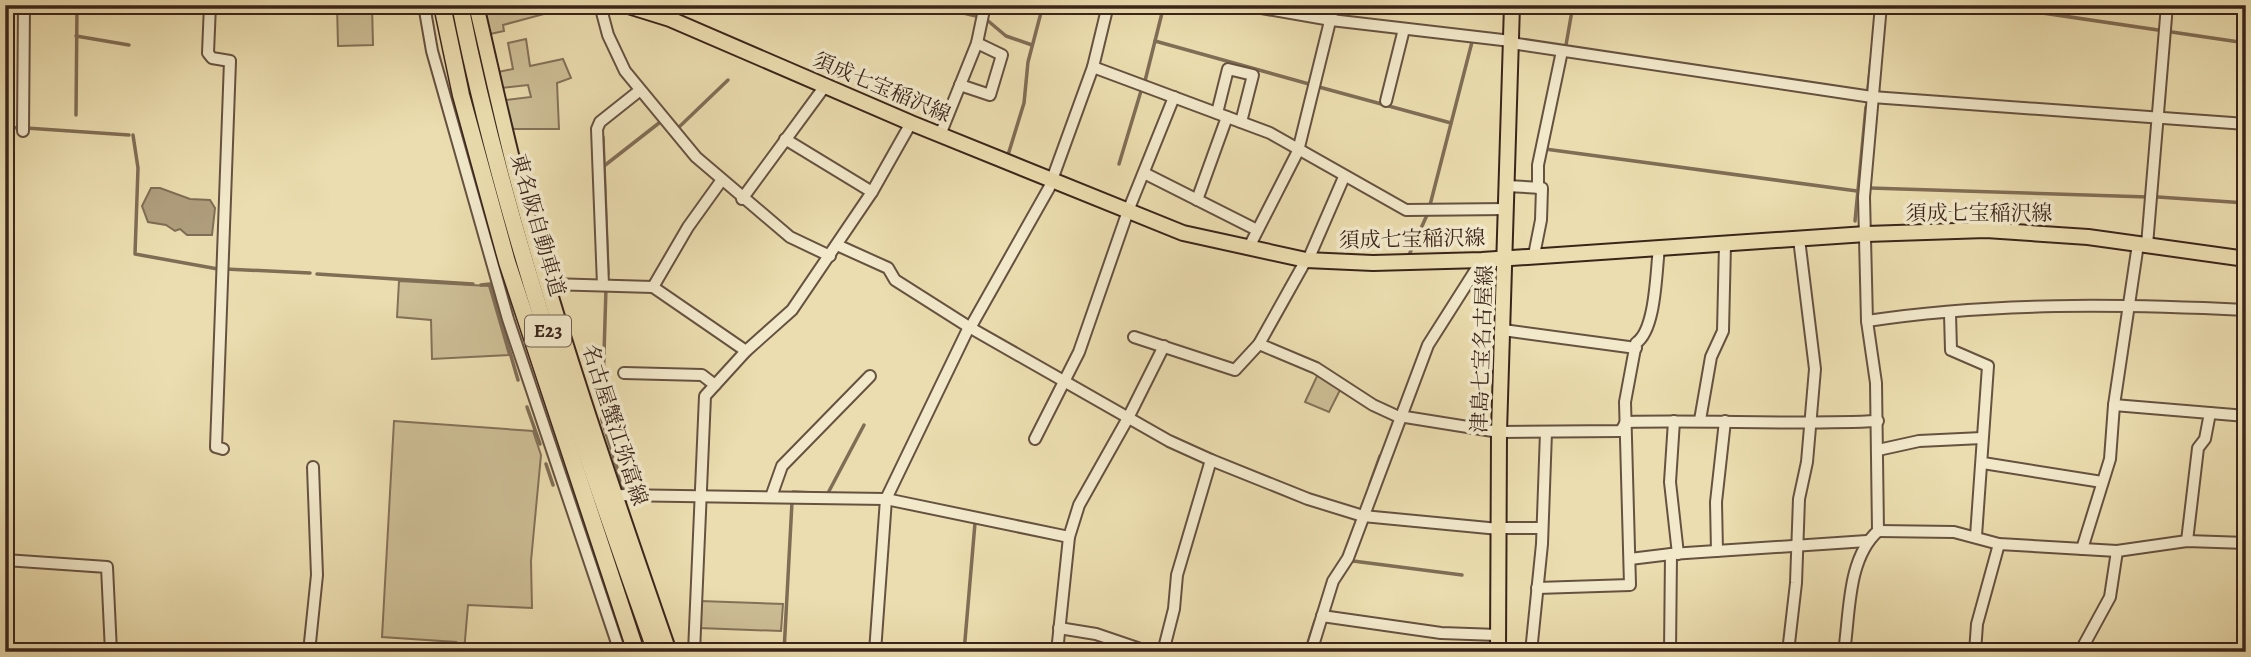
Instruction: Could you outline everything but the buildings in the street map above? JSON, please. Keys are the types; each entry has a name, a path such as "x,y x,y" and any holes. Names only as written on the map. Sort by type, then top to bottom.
{"highway":[{"name":"東名阪自動車道","path":"442,5 461,95 507,262 636,652"},
{"name":"東名阪自動車道","path":"460,5 479,93 521,244 610,523 656,652"}],"main road":[{"name":"名古屋蟹江弥富線","path":"476,5 516,171 548,284 615,495 669,652"},
{"name":"須成七宝稲沢線","path":"625,5 670,19 911,123 1183,233 1307,260 1373,264 1482,260 1866,234 1986,230 2142,244 2246,259"},
{"name":"津島七宝名古屋線","path":"1498,652 1499,432 1512,5"}],"street":[{"path":"23,131 24,5"},
{"path":"210,5 208,53 212,58 230,61 216,447 223,449"},
{"path":"424,5 432,51 508,319 620,652"},
{"path":"600,5 608,35 625,71 639,91 721,181 790,237 830,256"},
{"path":"940,135 977,43 985,5"},
{"path":"875,652 886,499 969,328 1052,181 1093,67 1108,5"},
{"path":"1244,5 1331,20 1511,42 1872,97 2246,124"},
{"path":"1248,249 1298,151 1334,5"},
{"path":"1878,531 1878,421 1876,383 1867,321 1864,197 1881,5"},
{"path":"2082,549 2110,459 2114,405 2128,308 2142,244 2159,118 2167,5"},
{"path":"1386,101 1404,29"},
{"path":"960,85 990,95 1002,55 977,43"},
{"path":"1538,188 1538,165 1562,51"},
{"path":"1093,67 1270,133 1406,210 1507,209"},
{"path":"1197,200 1222,115 1228,69 1253,75 1241,122"},
{"path":"742,199 825,86"},
{"path":"603,285 597,129 600,122 639,91"},
{"path":"1035,439 1088,328 1128,211 1146,174 1174,97"},
{"path":"694,652 699,497 705,461 705,396 746,351 792,310 872,192 911,123"},
{"path":"785,139 872,192"},
{"path":"1146,174 1257,230"},
{"path":"1134,337 1235,369 1259,344 1307,260 1344,177"},
{"path":"653,287 688,227 721,181"},
{"path":"1507,187 1542,188 1541,219 1534,255"},
{"path":"1788,652 1798,545 1799,499 1811,425 1815,369 1799,239"},
{"path":"1700,420 1710,357 1723,331 1725,243"},
{"path":"837,245 888,268 895,281 969,328 1128,418 1211,460 1306,498 1363,516 1499,528 1542,528"},
{"path":"1537,588 1630,585 1625,402 1636,348 1643,338 1653,302 1659,248"},
{"path":"1311,652 1333,581 1348,558 1399,416 1428,345 1482,260"},
{"path":"548,284 653,287 746,351"},
{"path":"1867,321 1908,315 2020,307 2246,310"},
{"path":"1950,314 1951,350 1988,366 1976,536"},
{"path":"1503,330 1636,348"},
{"path":"1259,344 1316,368 1373,405 1399,416 1499,432 1621,431 1626,422"},
{"path":"1057,652 1069,537 1079,505 1128,418 1164,346"},
{"path":"624,373 702,375 715,385"},
{"path":"771,497 782,466 870,376"},
{"path":"2114,405 2246,416"},
{"path":"2187,541 2198,448 2205,439 2210,413"},
{"path":"1626,422 1700,420 1811,425 1878,421"},
{"path":"1670,652 1675,554 1670,482 1674,421"},
{"path":"1717,551 1716,502 1725,421"},
{"path":"1531,652 1542,528 1546,432"},
{"path":"1878,450 1919,441 1982,438"},
{"path":"1163,652 1174,609 1177,575 1211,460"},
{"path":"1983,463 2102,482"},
{"path":"309,652 317,575 313,467"},
{"path":"615,495 886,499 1069,537"},
{"path":"1844,652 1857,563 1867,541 1878,531 1976,536 1999,544 2117,551 2187,541 2246,543"},
{"path":"1630,559 1867,541"},
{"path":"1975,652 1977,624 1999,544"},
{"path":"2080,652 2110,597 2117,551"},
{"path":"5,560 107,567 111,652"},
{"path":"1322,616 1441,633 1498,635"},
{"path":"1059,628 1096,634 1149,652"}],"shaded area":[{"path":"337,5 372,5 373,45 338,46"},
{"path":"488,5 544,5 544,14 503,25 504,31 490,34 485,10"},
{"path":"526,39 530,66 563,59 571,78 557,83 559,129 513,129 505,100 531,97 528,85 502,88 498,72 513,69 508,43"},
{"path":"151,188 160,188 190,199 210,200 215,208 212,235 187,235 180,229 175,231 166,225 148,222 142,206"},
{"path":"399,281 489,286 509,355 432,359 431,320 397,317"},
{"path":"1318,374 1340,390 1329,412 1305,402"},
{"path":"394,421 533,431 541,455 531,561 532,608 468,605 464,652 456,652 456,642 382,637"},
{"path":"700,601 783,604 781,631 699,628"}],"waterway":[{"path":"76,115 77,5"},
{"path":"930,5 976,16"},
{"path":"1008,155 1024,103 1028,62 1043,5"},
{"path":"1145,81 1164,5"},
{"path":"1566,45 1573,5"},
{"path":"1989,5 2246,43"},
{"path":"987,20 1006,36 1032,45"},
{"path":"76,36 129,45"},
{"path":"1155,41 1309,84"},
{"path":"1430,205 1472,42"},
{"path":"1868,89 1871,60"},
{"path":"677,129 728,80"},
{"path":"1319,87 1451,123"},
{"path":"1119,164 1141,91"},
{"path":"1855,221 1866,107"},
{"path":"604,166 659,123"},
{"path":"5,127 19,128"},
{"path":"26,128 129,135"},
{"path":"133,135 138,168 135,254 218,269"},
{"path":"603,137 608,274"},
{"path":"1545,149 1857,191"},
{"path":"1870,188 2148,197"},
{"path":"2158,197 2246,203"},
{"path":"1409,255 1427,215"},
{"path":"225,269 310,273"},
{"path":"317,274 473,284"},
{"path":"481,285 490,284 518,380"},
{"path":"606,288 602,420 624,490"},
{"path":"527,407 540,444"},
{"path":"828,493 864,425"},
{"path":"1370,484 1380,456"},
{"path":"546,464 553,485"},
{"path":"793,492 813,493"},
{"path":"784,652 792,502"},
{"path":"964,652 975,523"},
{"path":"1353,561 1462,575"},
{"path":"1305,652 1315,621"}]}
